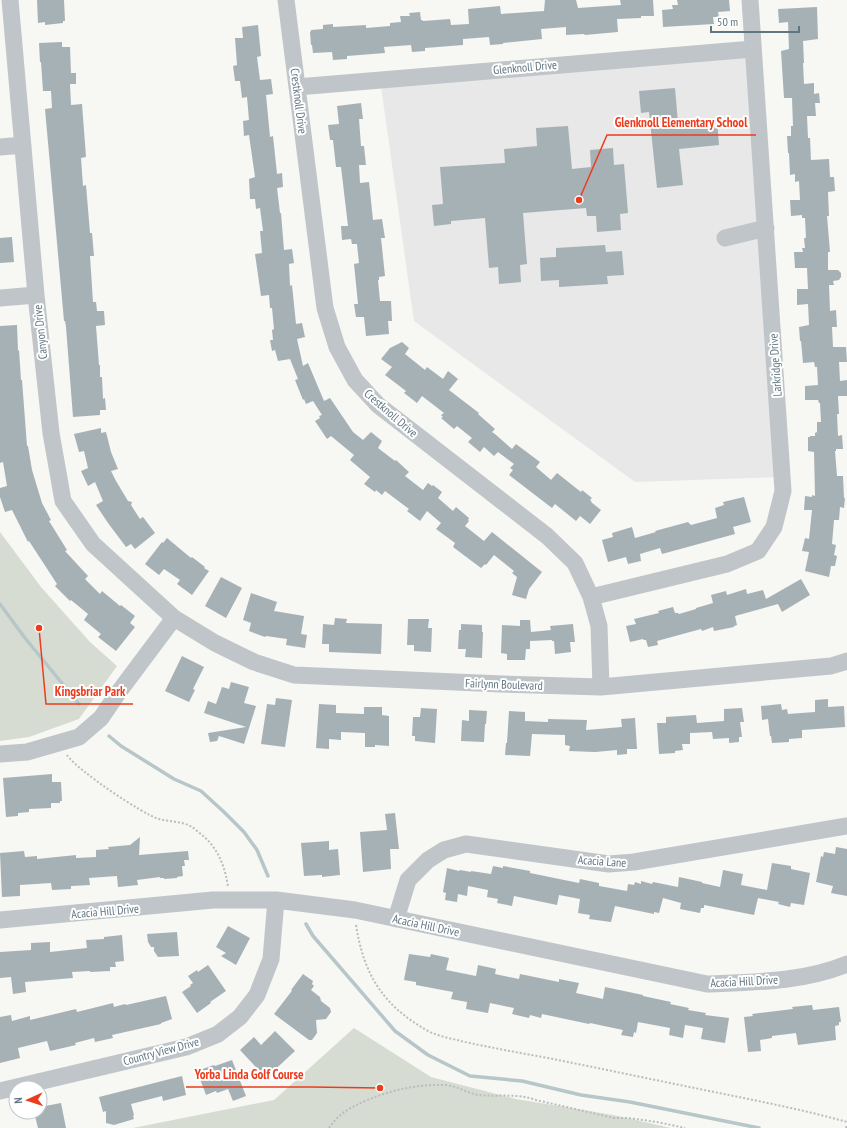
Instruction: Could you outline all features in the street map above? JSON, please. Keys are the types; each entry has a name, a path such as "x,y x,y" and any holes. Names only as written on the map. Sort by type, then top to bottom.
{"street":[{"name":"Canyon Drive","path":"10,0 36,295 51,434 63,501 92,544 174,618"},
{"name":"Crestknoll Drive","path":"286,0 326,308 337,347 355,380 378,405 546,536 575,563 591,597 599,626 601,687"},
{"name":"Larkridge Drive","path":"591,597 727,564 758,551 774,527 783,491 750,0"},
{"name":"Glenknoll Drive","path":"297,87 753,49"},
{"path":"0,147 23,145"},
{"path":"724,238 766,228"},
{"path":"0,298 36,295"},
{"path":"0,754 27,752 79,737 101,718 174,618"},
{"name":"Fairlynn Boulevard","path":"174,618 215,643 254,662 294,675 601,687 831,666 847,661"},
{"name":"Acacia Lane","path":"396,919 408,880 428,860 444,850 466,844 609,864 634,862 847,826"},
{"name":"Acacia Hill Drive","path":"0,920 213,900 276,900 355,910 707,984 759,982 798,978 834,970 847,964"},
{"name":"Country View Drive","path":"0,1091 186,1047 218,1034 240,1017 258,995 271,959 276,900"}],"path":[{"path":"67,755 82,769 146,813 160,819 178,822 192,827 207,839 214,846 222,860 227,876 230,900"},
{"path":"355,910 359,943 365,963 374,982 387,999 400,1011 431,1032 448,1038 486,1047 782,1106 847,1122"},
{"path":"329,1128 333,1121 343,1112 382,1094 413,1086 447,1085 476,1094 526,1097 614,1118 628,1118 657,1122 685,1128"}],"shaded area":[{"path":"753,49 778,477 635,482 414,321 380,79"},
{"path":"0,532 41,587 90,642 117,666 79,719 29,737 0,741"},
{"path":"354,1028 431,1077 516,1099 613,1115 671,1128 133,1128 274,1100"}],"building":[{"path":"37,0 64,0 65,21 63,21 63,23 45,25 45,22 38,23"},
{"path":"545,0 576,0 578,8 621,5 620,0 653,0 654,16 617,19 618,32 566,35 566,27 541,29 542,39 490,45 489,37 463,39 463,45 425,48 425,51 412,52 411,45 384,47 385,53 347,56 347,59 333,60 332,52 313,53 311,45 311,30 323,29 323,25 333,24 333,27 366,25 366,28 390,26 390,23 401,22 400,16 410,16 409,13 420,12 421,20 423,21 450,19 451,25 469,24 468,9 500,6 501,14 544,11"},
{"path":"677,0 729,0 730,11 718,12 719,17 713,17 714,24 663,27 662,10 673,9 672,5 678,5"},
{"path":"817,7 818,39 803,41 804,84 814,83 814,94 819,93 820,103 815,103 816,116 807,116 808,138 810,138 811,160 829,159 830,177 834,177 835,191 828,192 829,216 827,216 830,252 828,252 828,270 838,270 841,273 841,277 839,280 833,281 834,285 829,285 830,311 836,310 837,327 832,327 833,347 846,347 847,362 839,362 840,381 847,380 847,396 838,396 838,436 842,435 843,449 836,449 835,451 837,476 843,476 845,498 844,508 840,507 839,520 834,520 832,544 836,545 834,555 837,556 835,566 831,566 829,577 805,571 809,552 802,551 805,538 809,539 812,510 804,510 805,496 815,496 814,452 808,451 808,437 815,436 815,433 817,432 817,422 821,422 820,403 818,400 805,400 805,386 818,385 817,367 815,367 814,362 803,363 800,341 799,327 809,325 808,304 797,305 797,289 808,289 807,268 795,268 794,252 803,252 802,248 805,248 805,218 802,218 802,215 791,216 790,200 800,200 799,181 795,182 795,174 790,175 788,153 787,136 791,136 791,126 793,126 792,98 784,98 781,51 789,49 788,22 779,23 778,9"},
{"path":"258,25 261,56 257,57 260,80 271,79 273,94 266,95 270,137 273,136 277,174 282,173 283,187 277,188 284,250 292,249 294,263 289,264 290,286 292,285 296,324 302,323 305,337 297,339 303,366 308,363 324,401 330,398 353,432 363,440 371,432 382,441 378,448 395,461 396,460 409,472 405,476 423,490 428,483 432,486 433,485 442,492 438,498 453,511 456,507 469,518 469,521 465,526 484,541 492,532 542,572 529,589 526,599 512,595 517,577 512,573 514,571 494,555 486,565 485,564 481,568 453,547 455,543 436,529 441,523 427,511 420,521 407,511 409,509 385,491 382,495 364,484 370,477 350,460 354,455 331,436 327,439 315,421 322,415 313,401 306,404 304,399 303,400 295,380 298,379 290,359 278,361 275,350 272,351 270,340 273,340 272,330 274,329 272,308 270,308 269,295 261,296 255,254 262,253 260,231 263,231 260,208 256,209 255,199 250,199 249,179 255,177 249,135 244,136 243,121 249,120 247,97 242,98 240,81 235,81 233,66 237,65 235,38 243,38 242,27"},
{"path":"62,42 62,47 70,47 71,73 76,73 76,84 70,84 71,105 82,104 86,157 81,158 83,186 86,185 90,233 92,233 94,256 90,256 93,302 96,302 97,311 104,311 105,325 96,326 100,377 102,377 103,399 105,398 106,410 100,410 100,415 73,417 45,109 52,108 51,91 43,91 39,43"},
{"path":"675,88 678,123 717,119 719,145 679,149 683,185 657,188 649,112 641,113 639,91"},
{"path":"361,103 363,119 359,119 361,146 364,146 366,165 359,165 360,183 369,182 373,220 382,219 385,238 381,238 385,276 379,277 378,280 380,301 391,301 392,321 388,321 389,334 366,336 364,317 356,317 354,304 358,304 354,264 359,263 357,244 352,244 351,239 342,240 341,226 348,226 341,167 336,167 333,140 330,140 328,125 339,124 337,106"},
{"path":"568,126 572,169 591,167 590,150 613,148 614,165 624,164 628,213 620,214 621,230 597,232 596,216 587,216 586,208 523,213 527,264 520,265 521,282 499,284 498,267 489,268 485,218 451,221 451,224 434,226 432,205 443,204 440,167 505,163 504,149 537,146 536,128"},
{"path":"12,237 14,262 0,263 0,238"},
{"path":"605,245 606,252 622,251 624,275 607,276 608,284 559,287 559,280 541,281 540,258 556,257 556,248"},
{"path":"17,325 27,446 32,470 42,503 51,520 49,521 67,550 65,551 88,576 85,579 100,594 102,591 135,616 130,623 135,627 116,651 98,637 101,634 84,620 88,614 71,600 70,601 55,586 57,584 29,541 28,542 12,510 5,512 0,497 0,488 7,486 3,462 0,463 0,326"},
{"path":"402,342 409,348 405,354 425,370 427,367 443,379 448,371 458,379 449,390 479,413 478,414 495,429 492,432 512,449 516,444 540,462 536,467 551,480 557,473 581,492 582,490 592,498 590,500 591,502 601,510 590,524 580,516 576,521 555,504 552,508 509,475 513,470 510,468 514,464 498,452 494,456 484,447 480,452 468,442 472,438 457,426 454,429 441,418 443,417 441,415 444,413 422,396 417,403 404,393 406,391 385,375 392,367 381,359 390,348"},
{"path":"101,428 101,433 106,432 111,452 118,469 111,471 116,481 128,501 132,502 131,505 140,519 143,517 155,533 135,549 131,544 126,547 108,523 96,505 103,501 95,482 88,486 81,471 88,468 84,451 79,452 74,434"},
{"path":"744,497 751,522 733,527 735,534 662,554 660,548 640,554 641,561 628,564 626,557 608,562 602,540 613,537 612,533 632,527 635,538 688,522 691,525 717,518 715,508 724,505 723,502"},
{"path":"167,538 209,571 192,595 177,584 180,580 164,569 159,575 145,564 162,542 163,543"},
{"path":"221,577 242,588 226,618 205,606"},
{"path":"801,579 810,595 782,612 778,604 735,616 737,625 734,627 714,631 713,627 702,631 701,629 657,641 658,645 648,647 646,640 643,639 630,642 626,626 636,624 634,619 659,613 658,611 673,607 675,613 679,614 696,609 713,603 711,595 726,591 727,595 746,589 747,594 763,590 766,599"},
{"path":"251,593 277,602 274,611 304,616 301,634 307,635 305,648 286,645 287,639 265,637 249,631 251,623 243,620"},
{"path":"335,618 347,619 346,623 382,624 381,654 329,652 329,644 322,644 323,624 334,625"},
{"path":"408,619 429,619 428,628 432,628 431,652 414,651 414,645 407,645"},
{"path":"520,620 530,620 531,632 551,630 550,626 573,624 575,642 570,642 571,652 555,654 554,641 552,640 530,641 530,649 526,649 525,660 507,660 507,654 501,653 502,625 520,626"},
{"path":"461,624 482,625 482,658 465,657 466,649 458,649 459,630 461,630"},
{"path":"182,656 204,667 193,689 195,690 189,702 165,691"},
{"path":"231,682 249,687 244,703 256,706 244,744 219,736 217,741 210,742 208,733 246,727 204,713 208,701 216,704 222,687 229,689"},
{"path":"276,698 292,700 285,747 261,744 267,704 275,705"},
{"path":"828,699 828,707 844,706 845,727 802,730 802,738 789,739 789,742 772,743 768,719 762,720 761,706 781,704 782,710 787,709 788,714 815,712 815,700"},
{"path":"319,704 336,705 336,713 364,714 364,707 382,707 382,715 389,716 389,746 375,745 375,747 365,747 365,733 341,732 341,740 329,739 329,749 316,748"},
{"path":"421,708 437,709 435,743 415,741 415,736 412,736 413,717 420,717"},
{"path":"742,708 744,722 740,722 742,737 739,737 739,742 729,743 729,738 713,739 712,732 690,733 690,744 682,744 683,750 675,751 675,753 659,754 657,723 666,723 666,717 696,715 697,723 724,721 724,709"},
{"path":"469,710 487,711 484,742 461,741 462,720 469,721"},
{"path":"509,711 525,712 525,721 548,722 548,719 587,720 586,730 622,727 621,719 635,718 637,749 627,749 627,754 617,755 617,750 595,752 569,751 570,746 565,745 565,735 532,734 530,756 505,755"},
{"path":"52,774 52,782 61,782 62,801 60,801 60,803 51,803 51,808 29,809 29,812 18,813 18,816 6,817 3,778"},
{"path":"395,813 399,849 390,849 391,869 363,872 360,832 387,830 385,814"},
{"path":"140,837 139,855 188,851 189,860 184,860 185,866 182,866 183,876 177,878 164,879 160,877 137,880 138,885 118,887 117,876 89,878 90,885 71,886 71,889 52,890 51,883 20,885 20,896 2,897 0,853 24,851 25,857 37,856 37,859 76,855 76,858 96,857 96,850 109,849 108,847 130,845"},
{"path":"329,841 329,850 338,849 340,875 322,877 322,875 304,876 301,843"},
{"path":"836,847 847,849 847,896 831,893 833,886 816,882 821,856 823,857 824,852 835,854"},
{"path":"772,863 791,866 791,869 810,873 804,905 791,903 790,907 778,904 779,902 758,898 754,915 704,905 704,908 701,908 700,913 680,909 681,903 663,898 659,913 654,912 654,914 615,906 611,922 589,919 590,915 578,913 580,899 559,895 557,905 514,896 512,906 497,903 498,899 487,897 488,890 468,886 467,896 458,894 457,902 445,900 446,893 443,892 447,868 459,871 491,874 493,866 503,868 503,866 530,871 530,873 579,883 580,879 599,883 599,886 627,891 628,884 634,885 635,882 641,884 641,881 652,884 653,882 678,887 679,877 720,887 723,870 743,874 741,885 767,890"},
{"path":"228,926 250,938 236,965 221,956 226,953 216,947"},
{"path":"177,932 179,956 158,957 154,951 154,947 151,947 148,942 147,934"},
{"path":"122,935 124,961 115,962 116,967 110,967 110,971 72,972 73,978 25,982 26,992 13,994 11,977 0,978 0,952 31,950 31,943 50,942 50,952 87,948 86,940 104,939 104,937"},
{"path":"409,954 430,957 431,954 449,958 446,970 476,976 478,965 496,969 495,974 519,979 520,974 559,982 559,979 579,983 576,993 603,999 605,987 671,1002 670,1004 689,1008 688,1010 706,1013 705,1015 729,1018 725,1043 701,1039 703,1028 685,1025 683,1038 669,1035 670,1028 638,1022 636,1033 634,1032 633,1037 621,1035 623,1030 590,1023 542,1014 541,1018 530,1015 529,1018 512,1014 514,1008 490,1003 488,1013 466,1009 467,1002 451,999 453,992 416,985 416,982 404,980"},
{"path":"208,965 226,991 197,1013 182,992 193,983 188,976 197,970 198,972"},
{"path":"303,974 313,981 312,984 314,986 311,990 330,1008 331,1012 326,1019 316,1020 317,1033 312,1040 309,1040 274,1014"},
{"path":"166,996 172,1019 161,1024 112,1035 113,1038 95,1042 94,1038 75,1043 76,1045 50,1051 47,1041 18,1048 20,1058 0,1063 0,1017 11,1015 12,1021 30,1016 30,1020 76,1009 77,1012 113,1003 114,1007"},
{"path":"812,1005 813,1010 839,1007 841,1022 839,1022 839,1025 835,1026 836,1040 798,1045 796,1033 772,1036 772,1038 760,1040 761,1051 748,1052 744,1017 753,1016 752,1014"},
{"path":"275,1031 295,1051 266,1078 240,1050 254,1037 261,1045"},
{"path":"232,1060 246,1096 233,1101 228,1089 217,1093 216,1091 206,1095 197,1071"},
{"path":"182,1076 186,1095 163,1101 162,1096 131,1104 134,1119 114,1125 106,1123 106,1111 103,1112 99,1097"},
{"path":"61,1103 66,1128 38,1128 36,1120 48,1120 48,1105"}],"waterway":[{"path":"0,604 25,638 79,704"},
{"path":"109,736 121,746 174,779 201,791 244,832 257,850 268,876"},
{"path":"306,924 313,936 395,1031 428,1055 470,1076 522,1081 581,1095 630,1102 759,1128"}],"place":[{"name":"Glenknoll Elementary School","path":"579,200"},
{"name":"Kingsbriar Park","path":"39,628"},
{"name":"Yorba Linda Golf Course","path":"380,1088"}]}
